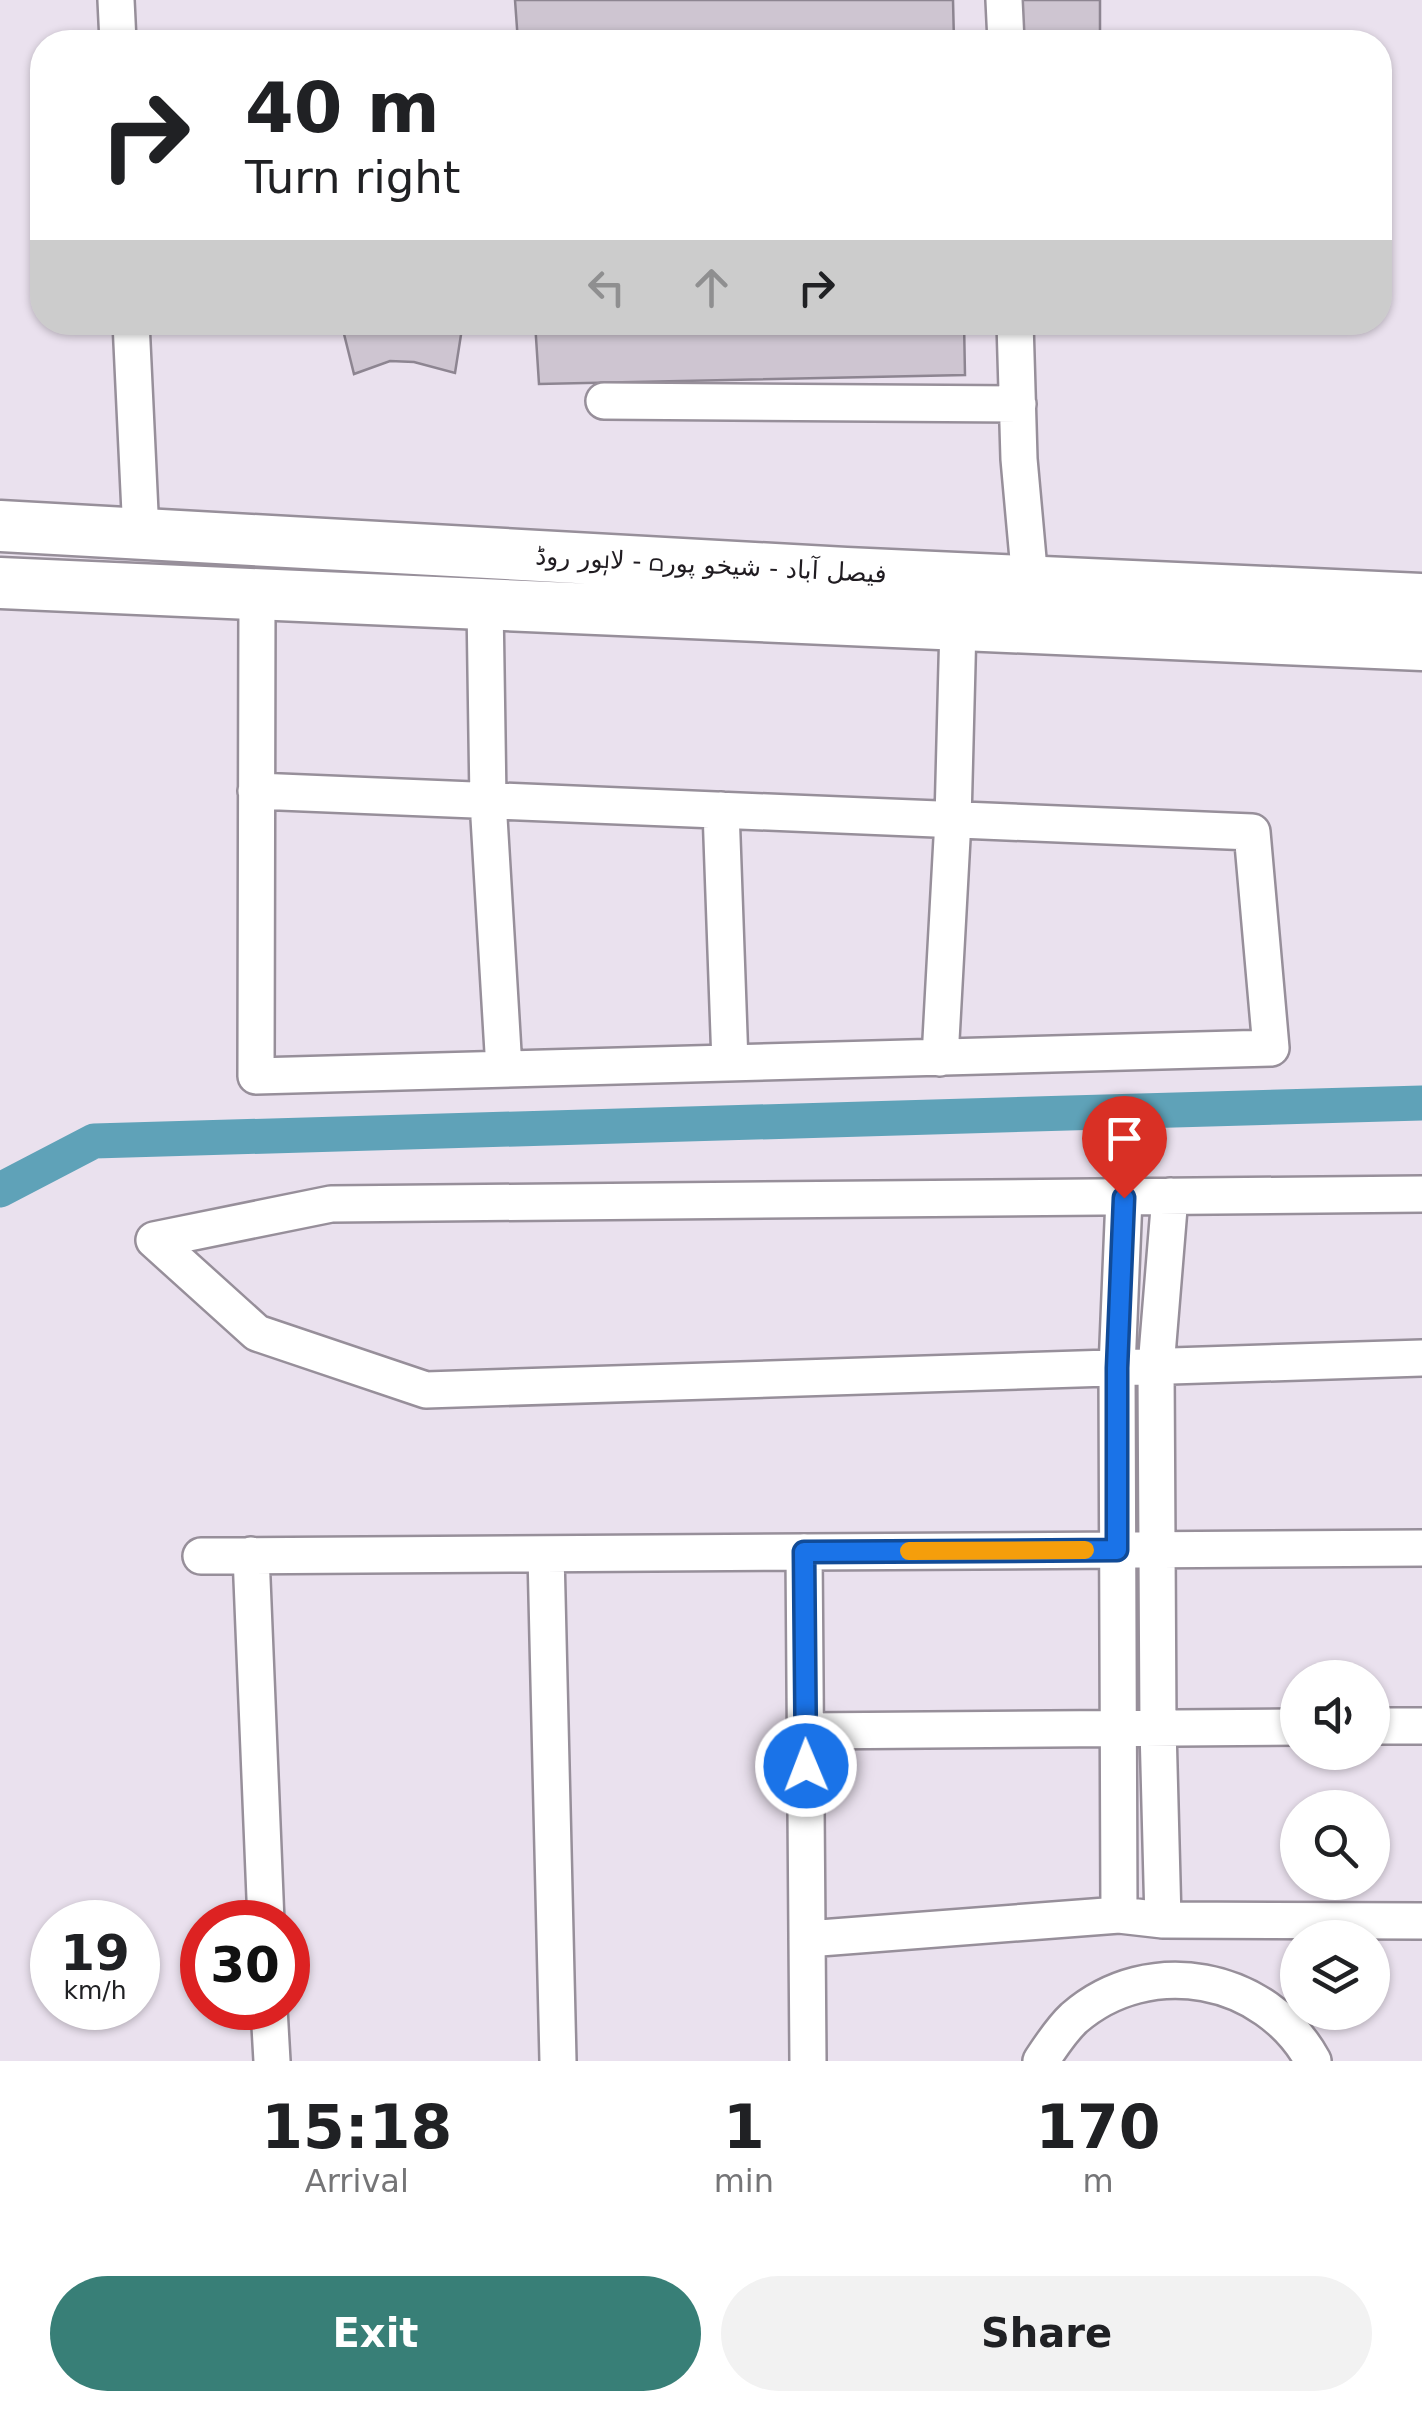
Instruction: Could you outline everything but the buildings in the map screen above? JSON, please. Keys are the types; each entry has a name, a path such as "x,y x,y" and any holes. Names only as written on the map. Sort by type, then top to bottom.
{"highway":[{"name":"فیصل آباد - شیخو پورہ - لاہور روڈ","path":"0,526 1422,599"},
{"name":"فیصل آباد - شیخو پورہ - لاہور روڈ","path":"0,583 1422,645"}],"street":[{"path":"116,0 117,30"},
{"path":"1004,0 1005,30"},
{"path":"132,335 141,534"},
{"path":"1016,335 1030,581"},
{"path":"604,401 1018,404"},
{"path":"256,594 256,791 256,1076 1272,1048 1252,832 256,791"},
{"path":"484,604 488,801 504,1069"},
{"path":"940,1058 953,820 958,625"},
{"path":"721,810 730,1063"},
{"path":"1422,1194 331,1204 154,1240 256,1333 426,1390 1422,1358"},
{"path":"1164,1920 1158,1728 1156,1367 1170,1196"},
{"path":"1119,1915 1117,1368 1124,1198"},
{"path":"201,1556 1422,1548"},
{"path":"804,1552 808,2061"},
{"path":"546,1554 558,2061"},
{"path":"251,1556 265,1900"},
{"path":"1390,1726 1422,1726"},
{"path":"806,1731 1280,1727"},
{"path":"807,1939 1119,1915 1164,1920 1422,1921"},
{"path":"1041,2061 1074,2019 1095,2003 1119,1990 1172,1979 1227,1987 1252,1998 1296,2034 1314,2061"},
{"path":"270,2030 272,2061"}],"waterway":[{"path":"0,1190 94,1141 1422,1103"}],"slow traffic":[{"path":"909,1551 1085,1550"}],"route":[{"path":"806,1766 804,1552 1117,1550 1117,1368 1124,1198"}]}
